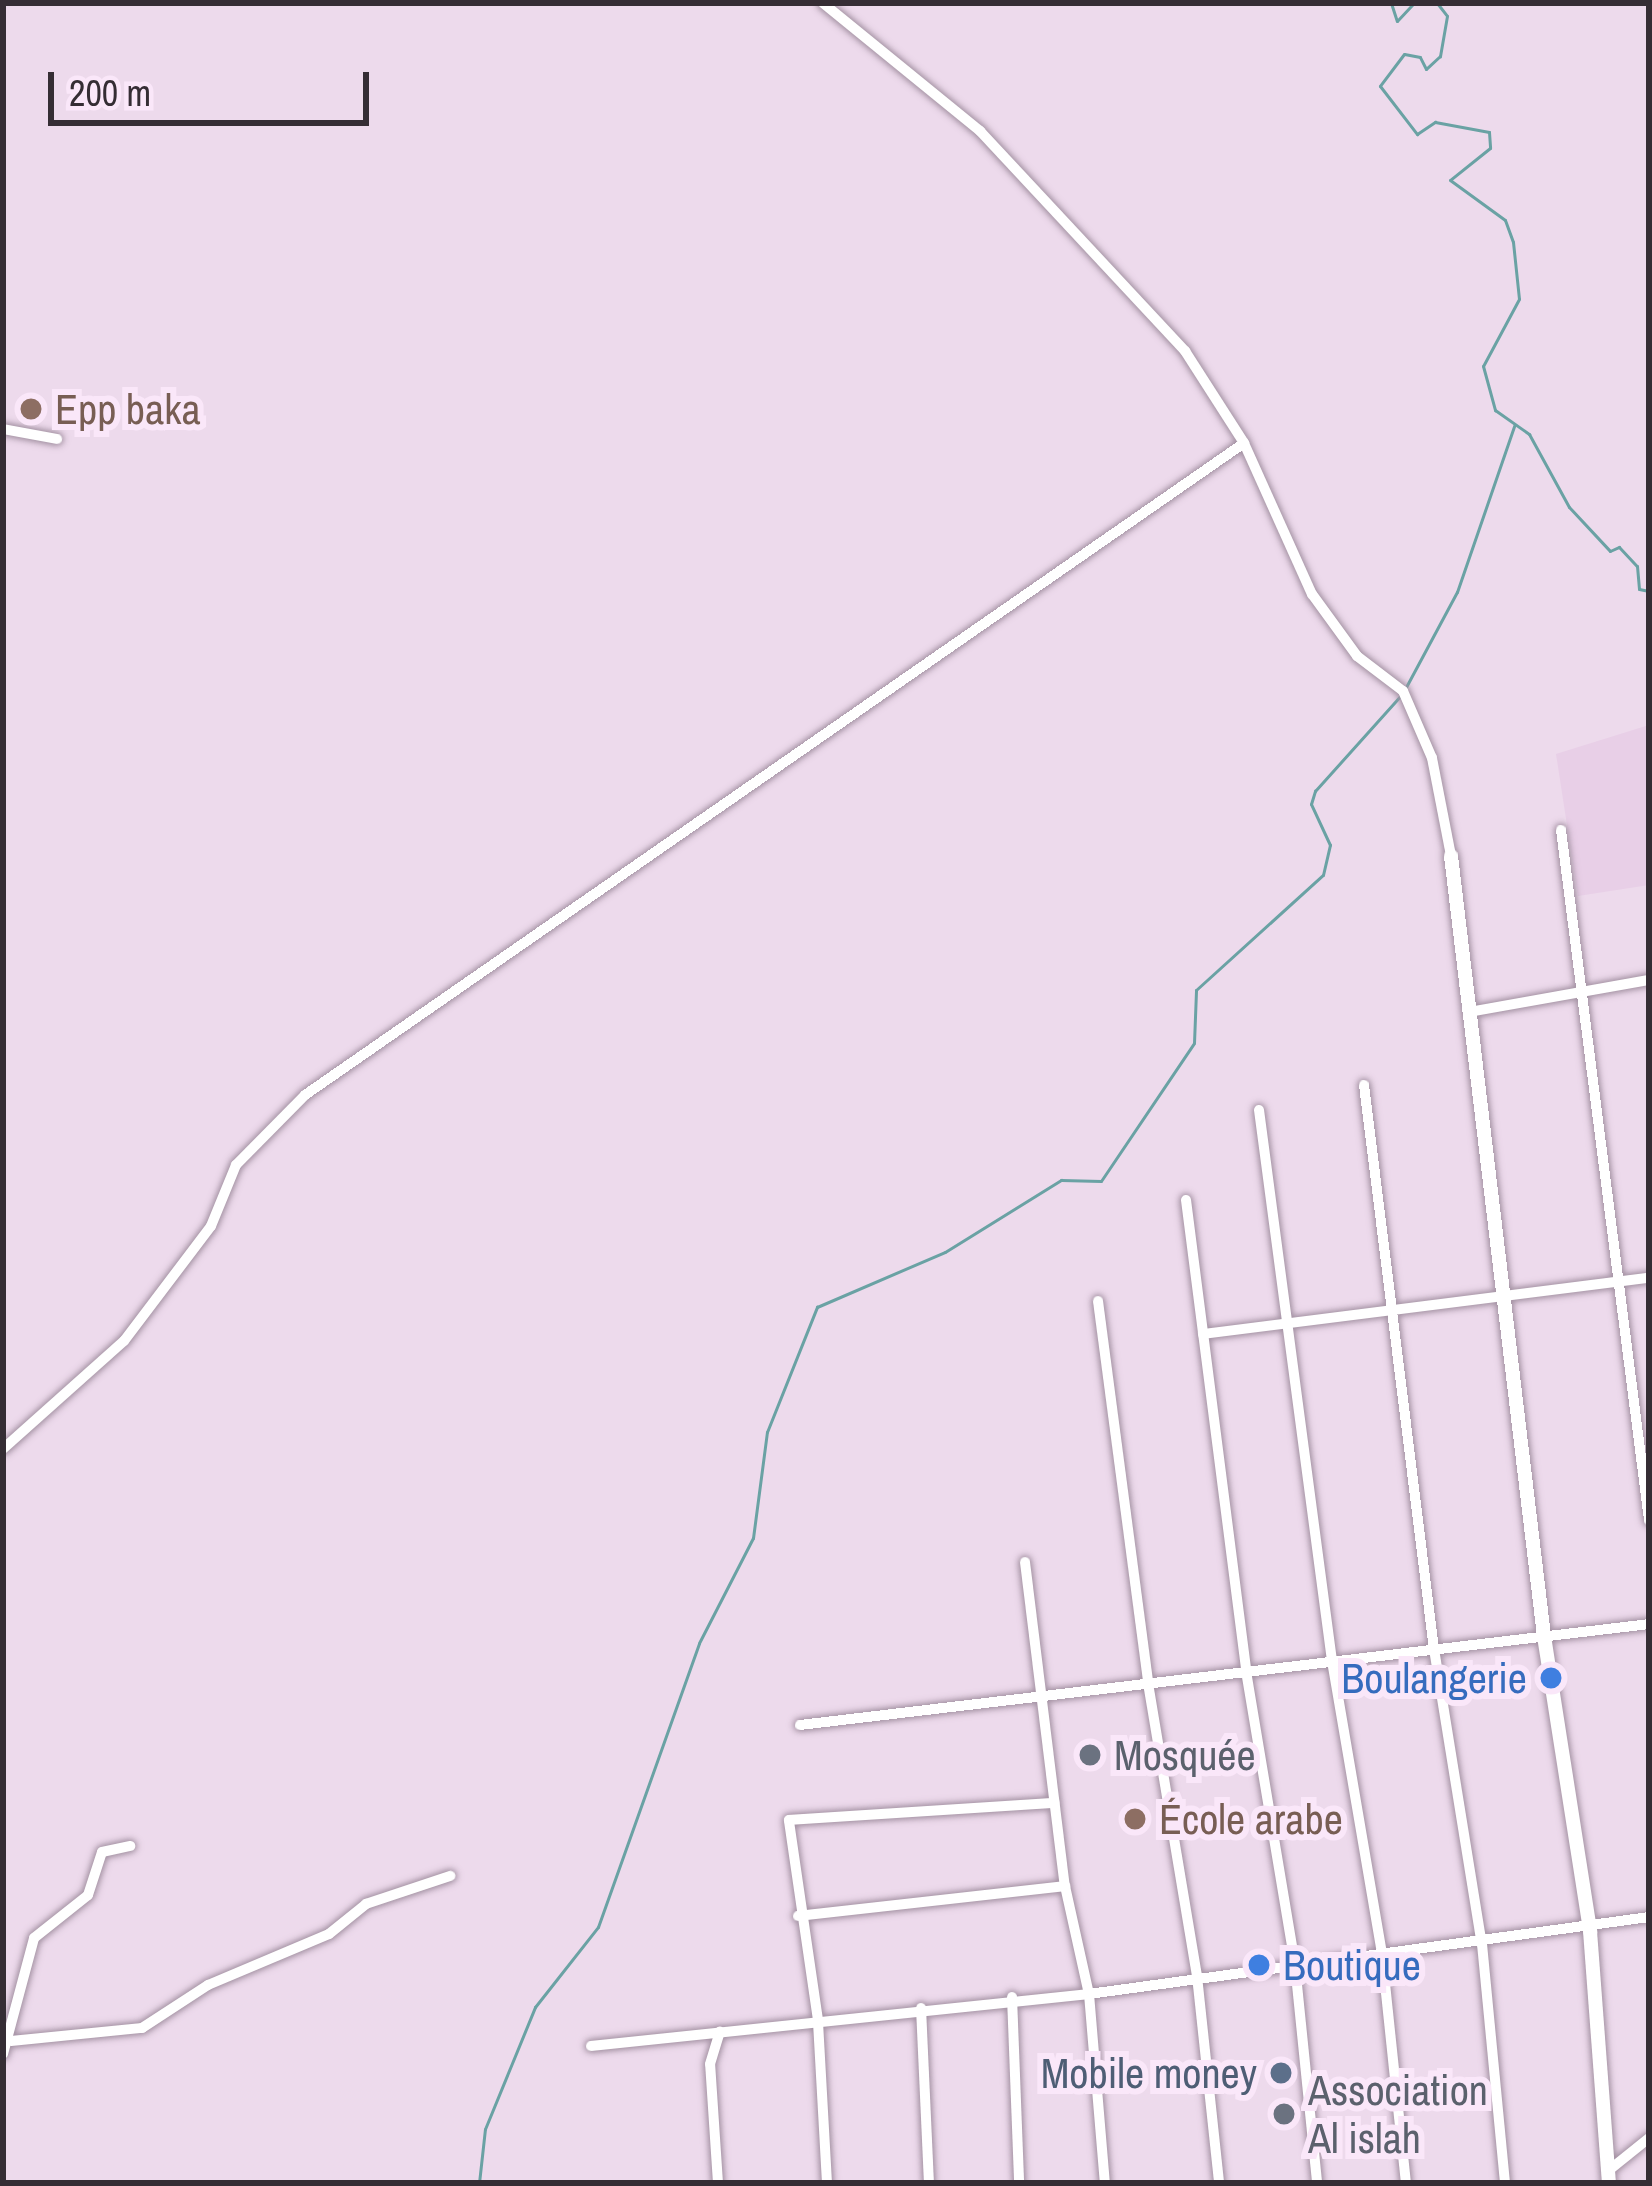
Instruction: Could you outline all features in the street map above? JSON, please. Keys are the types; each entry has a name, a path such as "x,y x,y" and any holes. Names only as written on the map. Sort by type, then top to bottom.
{"street":[{"path":"823,3 980,130 1131,286 1185,351 1244,443 1312,594 1358,656 1403,692 1432,758 1450,856 1544,1636 1590,1931 1609,2177"},
{"path":"3,429 32,428 57,439"},
{"path":"3,1449 124,1341 211,1226 236,1166 305,1095 1244,443"},
{"path":"1561,830 1649,1520"},
{"path":"1469,1012 1649,980"},
{"path":"1364,1085 1434,1649 1482,1944 1505,2183"},
{"path":"1258,1110 1332,1661 1382,1955 1406,2183"},
{"path":"1186,1200 1246,1671 1295,1965 1317,2183"},
{"path":"1203,1334 1649,1278"},
{"path":"1098,1301 1148,1683 1197,1976 1219,2183"},
{"path":"1025,1562 1065,1886 1089,1994 1105,2183"},
{"path":"800,1725 1042,1702 1148,1683 1649,1624"},
{"path":"826,2183 818,2020 798,1916 789,1820 1054,1803"},
{"path":"3,2054 11,2041 34,1938 88,1894 103,1852 130,1846"},
{"path":"11,2041 142,2028 208,1985 329,1934 366,1904 450,1876"},
{"path":"798,1916 1065,1886"},
{"path":"591,2046 1012,1997 1089,1994 1197,1976 1590,1931 1649,1917"},
{"path":"1012,1997 1019,2183"},
{"path":"921,2008 929,2183"},
{"path":"718,2183 710,2064 720,2031"},
{"path":"1609,2177 1649,2138"}],"shaded area":[{"path":"1649,725 1649,885 1578,896 1556,754"}],"waterway":[{"path":"1391,3 1397,21 1414,3"},
{"path":"1437,3 1447,16 1440,56 1426,69 1420,57 1404,54 1380,86 1417,134 1435,122 1489,132 1490,148 1450,180 1505,220 1513,242 1519,299 1483,366 1495,410 1529,434 1569,507 1610,551 1619,547 1637,566 1639,589 1649,591"},
{"path":"1406,687 1457,592 1514,426"},
{"path":"479,2183 485,2129 535,2007 598,1927 699,1643 753,1538 767,1432 817,1307 945,1252 1061,1180 1101,1181 1194,1043 1196,990 1323,875 1330,845 1311,804 1315,791 1401,695"}],"place":[{"name":"Epp baka","path":"31,409"},
{"name":"Boulangerie","path":"1551,1678"},
{"name":"Mosquée","path":"1090,1755"},
{"name":"École arabe","path":"1135,1819"},
{"name":"Boutique","path":"1259,1965"},
{"name":"Mobile money","path":"1281,2073"},
{"name":"Association Al islah","path":"1284,2114"}]}
